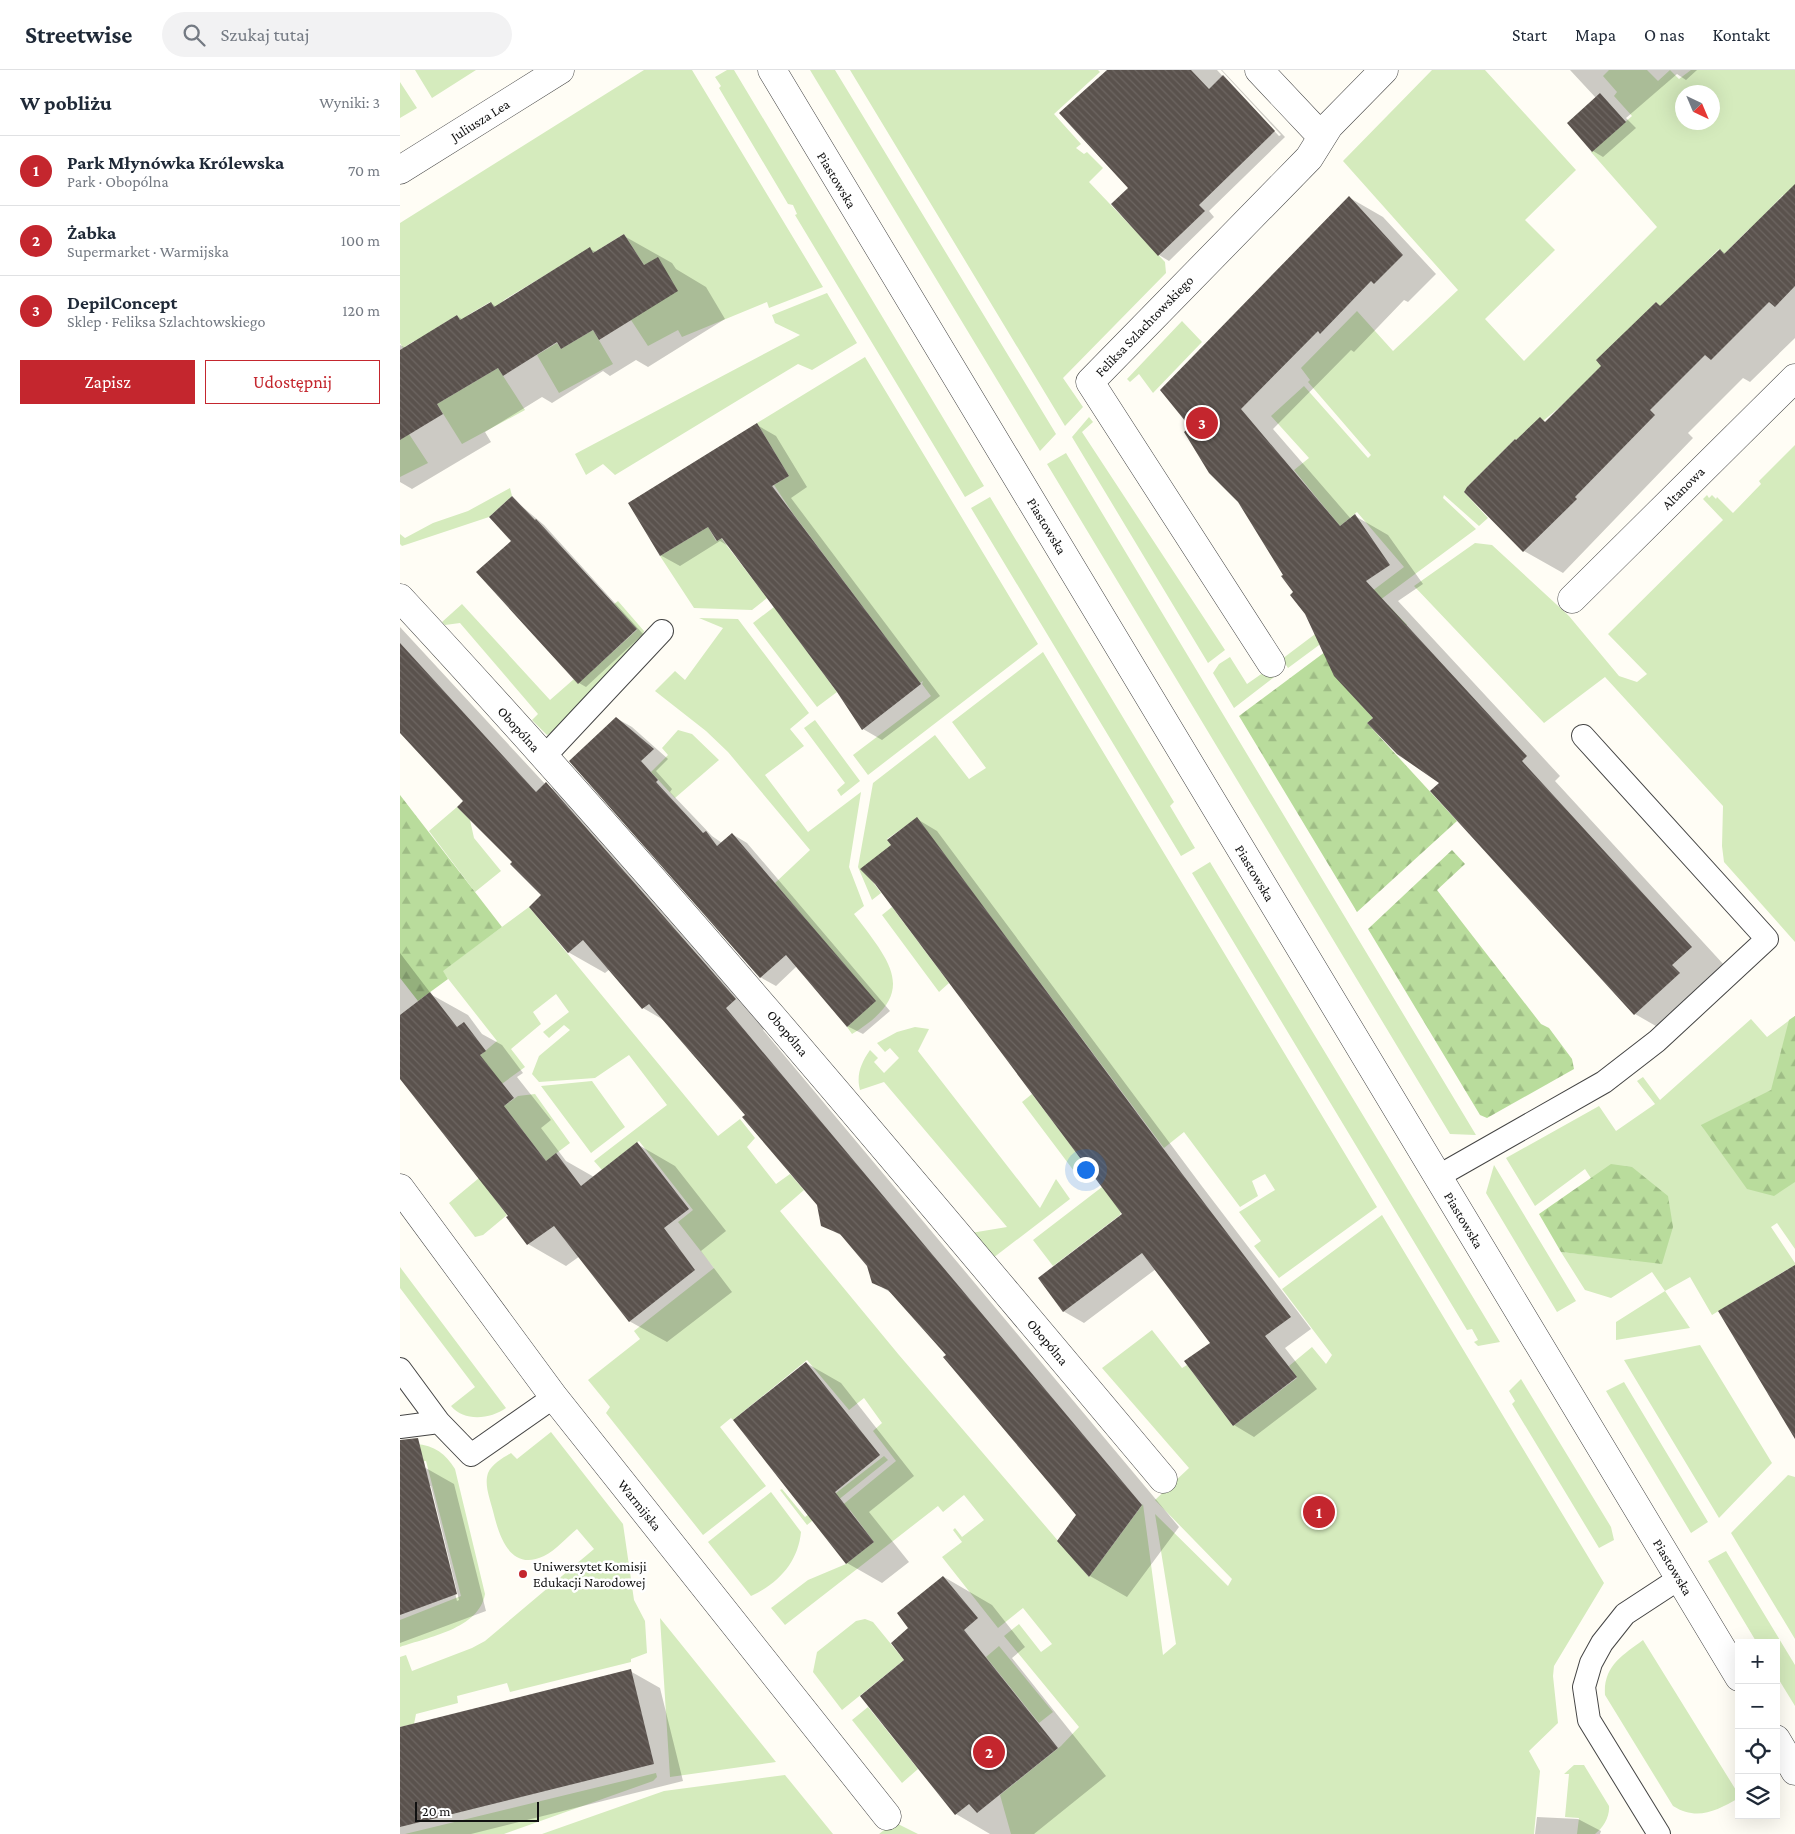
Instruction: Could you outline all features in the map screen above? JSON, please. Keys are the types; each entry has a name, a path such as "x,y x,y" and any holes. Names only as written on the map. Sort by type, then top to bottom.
{"street":[{"name":"Juliusza Lea","path":"400,170 560,70"},
{"name":"Piastowska","path":"772,70 1735,1670"},
{"path":"1259,70 1322,137"},
{"name":"Feliksa Szlachtowskiego","path":"1271,663 1090,382 1309,158 1329,126 1384,70"},
{"name":"Altanowa","path":"1572,598 1795,378"},
{"name":"Obopólna","path":"400,598 756,996 1162,1479"},
{"name":"Warmijska","path":"400,1188 554,1396 887,1816"},
{"path":"1780,1746 1795,1770"}],"lane":[{"path":"544,757 662,631"},
{"path":"1437,1177 1604,1082 1657,1041 1767,939 1583,736"},
{"path":"400,1369 439,1422 471,1456 508,1432 554,1396"},
{"path":"400,1427 439,1422"},
{"path":"1659,1834 1589,1720 1584,1687 1591,1663 1602,1643 1620,1620 1631,1608 1680,1578"}],"green space":[{"path":"415,70 476,70 432,98"},
{"path":"644,70 692,70 823,287 769,308 767,302 682,337 678,330 648,346 631,320 659,259 644,265 624,234 593,253 590,248 504,300 497,311 490,302 468,315 463,325 457,315 433,330 418,345 414,341 403,348 400,343 400,223"},
{"path":"727,70 734,70 984,486 965,497 795,215 797,214 793,205 788,204 719,88 721,86 715,77"},
{"path":"810,70 835,70 1056,434 1040,451"},
{"path":"850,70 1098,70 1100,72 1054,114 1081,144 1076,148 1084,154 1087,152 1103,168 1089,182 1165,262 1166,273 1063,378 1083,407 1065,426"},
{"path":"1432,70 1485,70 1576,170 1525,220 1555,250 1485,319 1524,361 1657,227 1591,152 1632,116 1614,96 1617,92 1603,76 1609,70 1647,70 1658,81 1670,70 1679,79 1691,70 1795,70 1795,193 1788,200 1783,195 1759,220 1754,234 1749,229 1724,254 1719,249 1661,307 1656,302 1601,367 1581,387 1539,424 1515,439 1467,487 1464,492 1488,518 1479,526 1444,495 1443,498 1476,529 1288,668 1282,659 1404,567 1357,512 1340,526 1294,470 1309,458 1271,416 1304,386 1368,458 1371,455 1308,382 1310,380 1301,368 1357,311 1393,351 1458,290 1343,161"},
{"path":"400,82 417,108 400,118"},
{"path":"827,293 857,343 812,370 798,364 615,475 603,464 586,475 575,454 800,335 775,323 772,315"},
{"path":"1182,321 1202,342 1153,393 1139,374 1130,382 1127,379"},
{"path":"593,330 613,364 559,393 537,355 557,343 561,349"},
{"path":"865,357 1038,644 868,775 853,755 931,696 922,684 923,681 920,683 792,512 774,485 789,476 757,423"},
{"path":"498,368 525,410 462,444 437,404"},
{"path":"1089,417 1093,422 1082,432 1225,650 1208,663 1072,437"},
{"path":"409,434 428,463 400,477 400,440"},
{"path":"1795,445 1795,942 1724,862 1722,846 1723,806 1605,677 1544,723 1414,586 1475,543 1492,545 1569,616 1619,676 1637,682 1647,674 1608,634 1723,520 1703,499 1707,495 1709,498 1712,495 1716,499 1717,497 1733,513 1761,484 1759,481"},
{"path":"1066,453 1476,1135 1450,1134 1047,464"},
{"path":"510,488 512,496 489,517 402,546 400,544 400,534 405,538 433,523 468,511"},
{"path":"990,497 1174,802 1170,806 1195,848 1181,856 971,508"},
{"path":"708,527 716,541 721,538 767,598 752,610 694,608 660,556"},
{"path":"618,601 644,631 642,638 556,730 547,735 532,720 538,714 460,623 445,625 442,622 462,604 550,700 574,679 578,683 637,630 614,604"},
{"path":"1388,605 1407,625 1387,643 1335,676 1373,718 1367,723 1457,821 1357,912 1239,716"},
{"path":"774,607 837,692 817,707 753,623"},
{"path":"699,618 738,619 809,713 790,729 804,746 765,775 808,832 861,792 849,867 864,906 854,914 888,963 892,977 892,991 886,1005 873,1019 852,1034 847,1027 875,1001 775,883 810,850 728,752 706,731 655,691 675,671 685,680 723,628"},
{"path":"1043,652 1377,1207 1279,1278 1254,1246 1261,1241 1239,1212 1275,1190 1265,1174 1252,1181 1258,1196 1240,1207 1184,1132 1164,1148 917,818 887,839 891,845 864,870 881,893 872,900 858,867 873,783 935,735 969,779 986,768 952,722"},
{"path":"1230,657 1247,684 1277,663 1282,671 1234,708 1213,673 1219,664"},
{"path":"815,720 860,781 841,796 837,790 845,783 804,728"},
{"path":"678,730 692,734 719,760 675,798 651,772 668,755 662,748"},
{"path":"400,795 502,927 443,971 448,979 418,1001 400,978"},
{"path":"457,807 470,820 474,838 501,871 475,892 429,831"},
{"path":"1452,850 1465,864 1437,890 1541,1024 1549,1028 1572,1059 1574,1069 1487,1118 1480,1115 1368,929"},
{"path":"1210,862 1500,1342 1478,1346 1474,1342 1478,1340 1472,1329 1467,1330 1192,873"},
{"path":"529,907 718,1136 740,1119 755,1138 747,1147 776,1184 790,1174 804,1190 780,1211 899,1355 1089,1577 1143,1504 1163,1655 1176,1644 1155,1514 1228,1586 1232,1579 1155,1500 1189,1468 1102,1368 1152,1330 1182,1368 1187,1365 1233,1426 1297,1378 1289,1366 1312,1347 1326,1364 1332,1355 1282,1289 1382,1215 1604,1583 1554,1666 1553,1676 1558,1723 1529,1751 1540,1771 1534,1834 1011,1834 1000,1795 1061,1746 1079,1727 1004,1636 1019,1624 1041,1652 1052,1644 1023,1608 998,1628 942,1557 962,1542 953,1530 955,1528 962,1537 984,1520 964,1495 943,1512 938,1506 785,1625 771,1608 808,1580 846,1564 874,1542 850,1510 821,1532 817,1526 896,1461 873,1431 882,1423 864,1398 849,1410 807,1360 733,1420 731,1418 720,1427 766,1486 703,1535 606,1413 610,1407 588,1380 640,1339 634,1331 714,1268 678,1222 693,1210 639,1141 602,1170 594,1161 667,1105 629,1055 595,1078 539,1082 532,1074 539,1056 570,1030 564,1025 549,1038 543,1032 569,1012 556,994 533,1012 541,1024 511,1049 525,1067 492,1091 471,1063 497,1041 442,971"},
{"path":"892,907 949,983 939,992 882,915"},
{"path":"1795,1016 1795,1249 1777,1223 1771,1227 1795,1263 1795,1277 1788,1269 1712,1315 1690,1277 1665,1291 1652,1272 1611,1298 1585,1290 1561,1252 1645,1261 1585,1169 1535,1206 1506,1158 1599,1106 1616,1131 1655,1104 1637,1081 1643,1077 1660,1100 1751,1019 1767,1037"},
{"path":"1795,1016 1795,1182 1774,1196 1747,1189 1701,1125 1771,1090 1789,1020"},
{"path":"915,1027 929,1029 918,1051 1040,1208 1056,1179 1070,1199 993,1258 971,1233 1007,1227 884,1082 860,1090 860,1069 870,1050 878,1058 874,1062 884,1073 899,1058 890,1048 885,1052 877,1043 897,1032"},
{"path":"592,1081 625,1127 591,1153 541,1086"},
{"path":"535,1094 570,1143 546,1161 504,1106 518,1096"},
{"path":"1032,1094 1093,1175 1083,1183 1022,1102"},
{"path":"1611,1164 1632,1167 1668,1196 1673,1227 1662,1264 1561,1252 1539,1214"},
{"path":"1494,1165 1576,1301 1557,1312 1486,1193"},
{"path":"479,1178 507,1215 483,1235 475,1237 449,1203"},
{"path":"1102,1187 1121,1212 1120,1215 1053,1266 1033,1240"},
{"path":"400,1267 506,1408 493,1415 470,1417 456,1411 451,1406 475,1387 400,1288"},
{"path":"1665,1291 1690,1328 1616,1340 1616,1322"},
{"path":"1700,1345 1772,1463 1719,1518 1624,1360"},
{"path":"1521,1379 1611,1527 1614,1540 1599,1548 1512,1404 1515,1401 1509,1391"},
{"path":"1624,1382 1708,1522 1691,1533 1606,1391"},
{"path":"551,1432 623,1524 634,1600 645,1621 647,1653 631,1659 631,1662 510,1692 507,1683 457,1696 458,1703 416,1714 414,1724 400,1727 400,1657 406,1655 412,1671 472,1648 485,1641 594,1549 577,1529 544,1556 532,1560 523,1559 508,1549 499,1531 488,1492 488,1473 495,1464 511,1453 517,1459"},
{"path":"416,1444 428,1446 439,1451 455,1469 485,1594 481,1606 463,1624 438,1635 400,1647 400,1620 461,1596 426,1461 400,1465 400,1447"},
{"path":"884,1456 888,1460 807,1525 780,1490 782,1489 805,1517"},
{"path":"1788,1475 1795,1477 1795,1639 1731,1533"},
{"path":"771,1492 801,1532 799,1543 791,1562 778,1578 751,1596 708,1542"},
{"path":"1726,1551 1779,1639 1755,1639 1708,1561"},
{"path":"660,1618 776,1762 670,1777"},
{"path":"865,1619 873,1622 904,1660 842,1710 813,1672 817,1652 856,1621"},
{"path":"1643,1640 1735,1789 1735,1800 1714,1810 1698,1813 1690,1813 1673,1806 1605,1695 1607,1676 1622,1656"},
{"path":"1780,1640 1795,1665 1795,1706 1780,1682"},
{"path":"999,1646 1053,1712 1039,1723 986,1657"},
{"path":"868,1707 918,1769 902,1783 852,1720"},
{"path":"1574,1765 1584,1765 1609,1806 1605,1822 1595,1834 1577,1834 1579,1818 1565,1817 1569,1774 1564,1774"},
{"path":"656,1773 657,1777 653,1781 504,1834 405,1834"},
{"path":"785,1775 833,1834 542,1834 664,1791"},
{"path":"894,1822 918,1834 879,1834"}],"building":[{"path":"1107,70 1191,70 1209,89 1223,75 1275,131 1199,205 1205,211 1158,256 1111,204 1128,188 1059,113"},
{"path":"1600,93 1626,122 1592,152 1567,123"},
{"path":"1795,184 1795,286 1775,307 1769,302 1711,360 1705,355 1650,410 1655,415 1575,497 1577,499 1523,552 1464,492 1467,487 1540,417 1545,422 1601,366 1596,360 1656,302 1660,306 1720,249 1724,254"},
{"path":"1349,196 1403,255 1374,284 1371,281 1320,334 1318,331 1241,409 1340,526 1355,514 1390,565 1366,581 1527,756 1522,761 1692,947 1672,965 1680,973 1634,1015 1430,791 1439,783 1397,754 1367,723 1373,718 1334,676 1305,614 1290,595 1293,592 1281,576 1283,575 1238,502 1209,473 1184,432 1190,427 1160,390"},
{"path":"624,234 644,265 658,257 678,291 599,340 593,330 561,349 557,342 503,376 498,368 437,404 443,414 400,440 400,350 457,315 460,320 491,302 494,307 590,247 593,253"},
{"path":"757,423 789,476 772,486 921,684 862,730 837,692 722,538 717,541 708,527 660,556 628,503"},
{"path":"512,496 536,519 637,629 578,684 476,572 511,541 489,517"},
{"path":"400,643 536,792 546,782 736,999 726,1008 1142,1505 1089,1577 1057,1541 1076,1515 943,1357 946,1355 888,1290 872,1283 867,1266 840,1234 821,1226 817,1205 742,1117 745,1115 649,1004 642,1009 583,940 568,953 529,907 541,895 510,864 512,862 457,807 463,801 400,733"},
{"path":"616,717 654,749 641,761 658,780 656,782 703,833 706,831 717,846 732,833 876,1001 847,1027 786,955 760,978 569,761"},
{"path":"917,817 1291,1317 1265,1336 1297,1377 1233,1426 1184,1361 1210,1343 1142,1253 1063,1312 1038,1278 1122,1214 875,884 860,869 891,845 887,840"},
{"path":"430,992 457,1027 464,1022 486,1051 480,1055 514,1098 504,1106 546,1161 556,1153 581,1186 637,1142 689,1209 664,1228 695,1270 629,1322 554,1226 527,1245 506,1217 508,1216 400,1079 400,1015"},
{"path":"1795,1265 1795,1439 1718,1311"},
{"path":"806,1362 880,1455 835,1492 874,1542 846,1564 733,1420"},
{"path":"418,1438 457,1594 400,1615 400,1440"},
{"path":"943,1576 978,1618 964,1630 1058,1748 977,1813 969,1804 955,1815 860,1696 904,1660 891,1643 908,1628 897,1613"},
{"path":"631,1669 654,1764 400,1827 400,1727"}],"place":[{"name":"DepilConcept","path":"1202,423"},
{"name":"Park Młynówka Królewska","path":"1319,1512"},
{"name":"Uniwersytet Komisji Edukacji Narodowej","path":"523,1574"},
{"name":"Żabka","path":"989,1752"}]}
